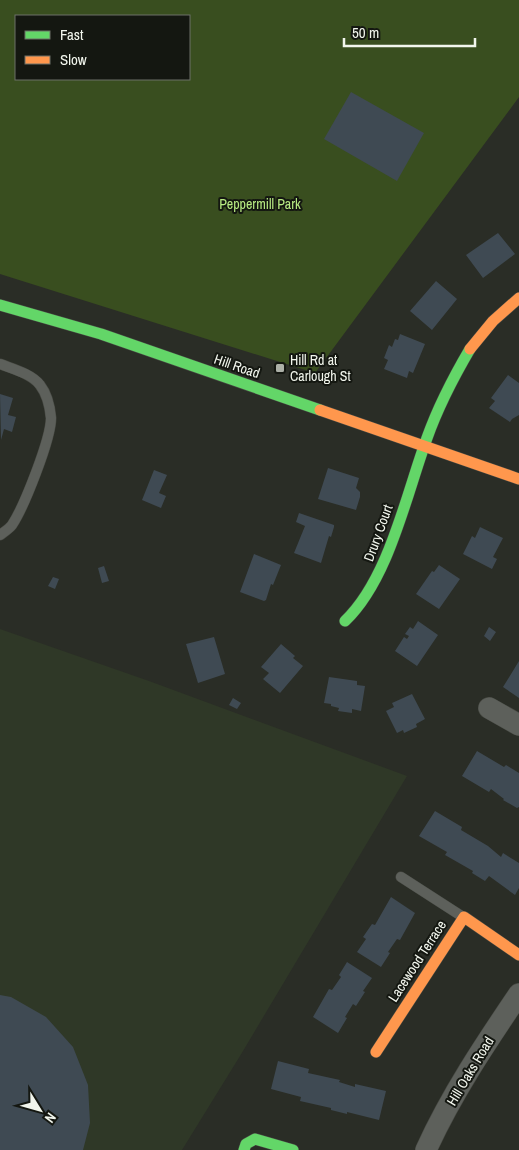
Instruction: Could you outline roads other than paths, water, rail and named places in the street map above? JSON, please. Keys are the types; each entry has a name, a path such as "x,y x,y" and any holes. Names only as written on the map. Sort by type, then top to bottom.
{"street":[{"name":"Drury Court","path":"345,621 363,602 377,580 441,402 454,372 465,354 489,324 519,298"},
{"name":"Hill Road","path":"0,305 101,334 519,480"},
{"path":"489,708 519,725"},
{"name":"Lacewood Terrace","path":"376,1052 464,917 519,955"},
{"name":"Hill Oaks Road","path":"426,1150 461,1084 519,994"},
{"path":"244,1150 246,1144 255,1139 293,1150"}],"lane":[{"path":"0,364 28,376 40,384 49,404 51,420 44,448 29,490 11,527 0,535"},
{"path":"401,877 464,917"}],"place":[{"name":"Hill Rd at Carlough St","path":"280,368"}],"park label":[{"name":"Peppermill Park","path":"260,204"}]}
